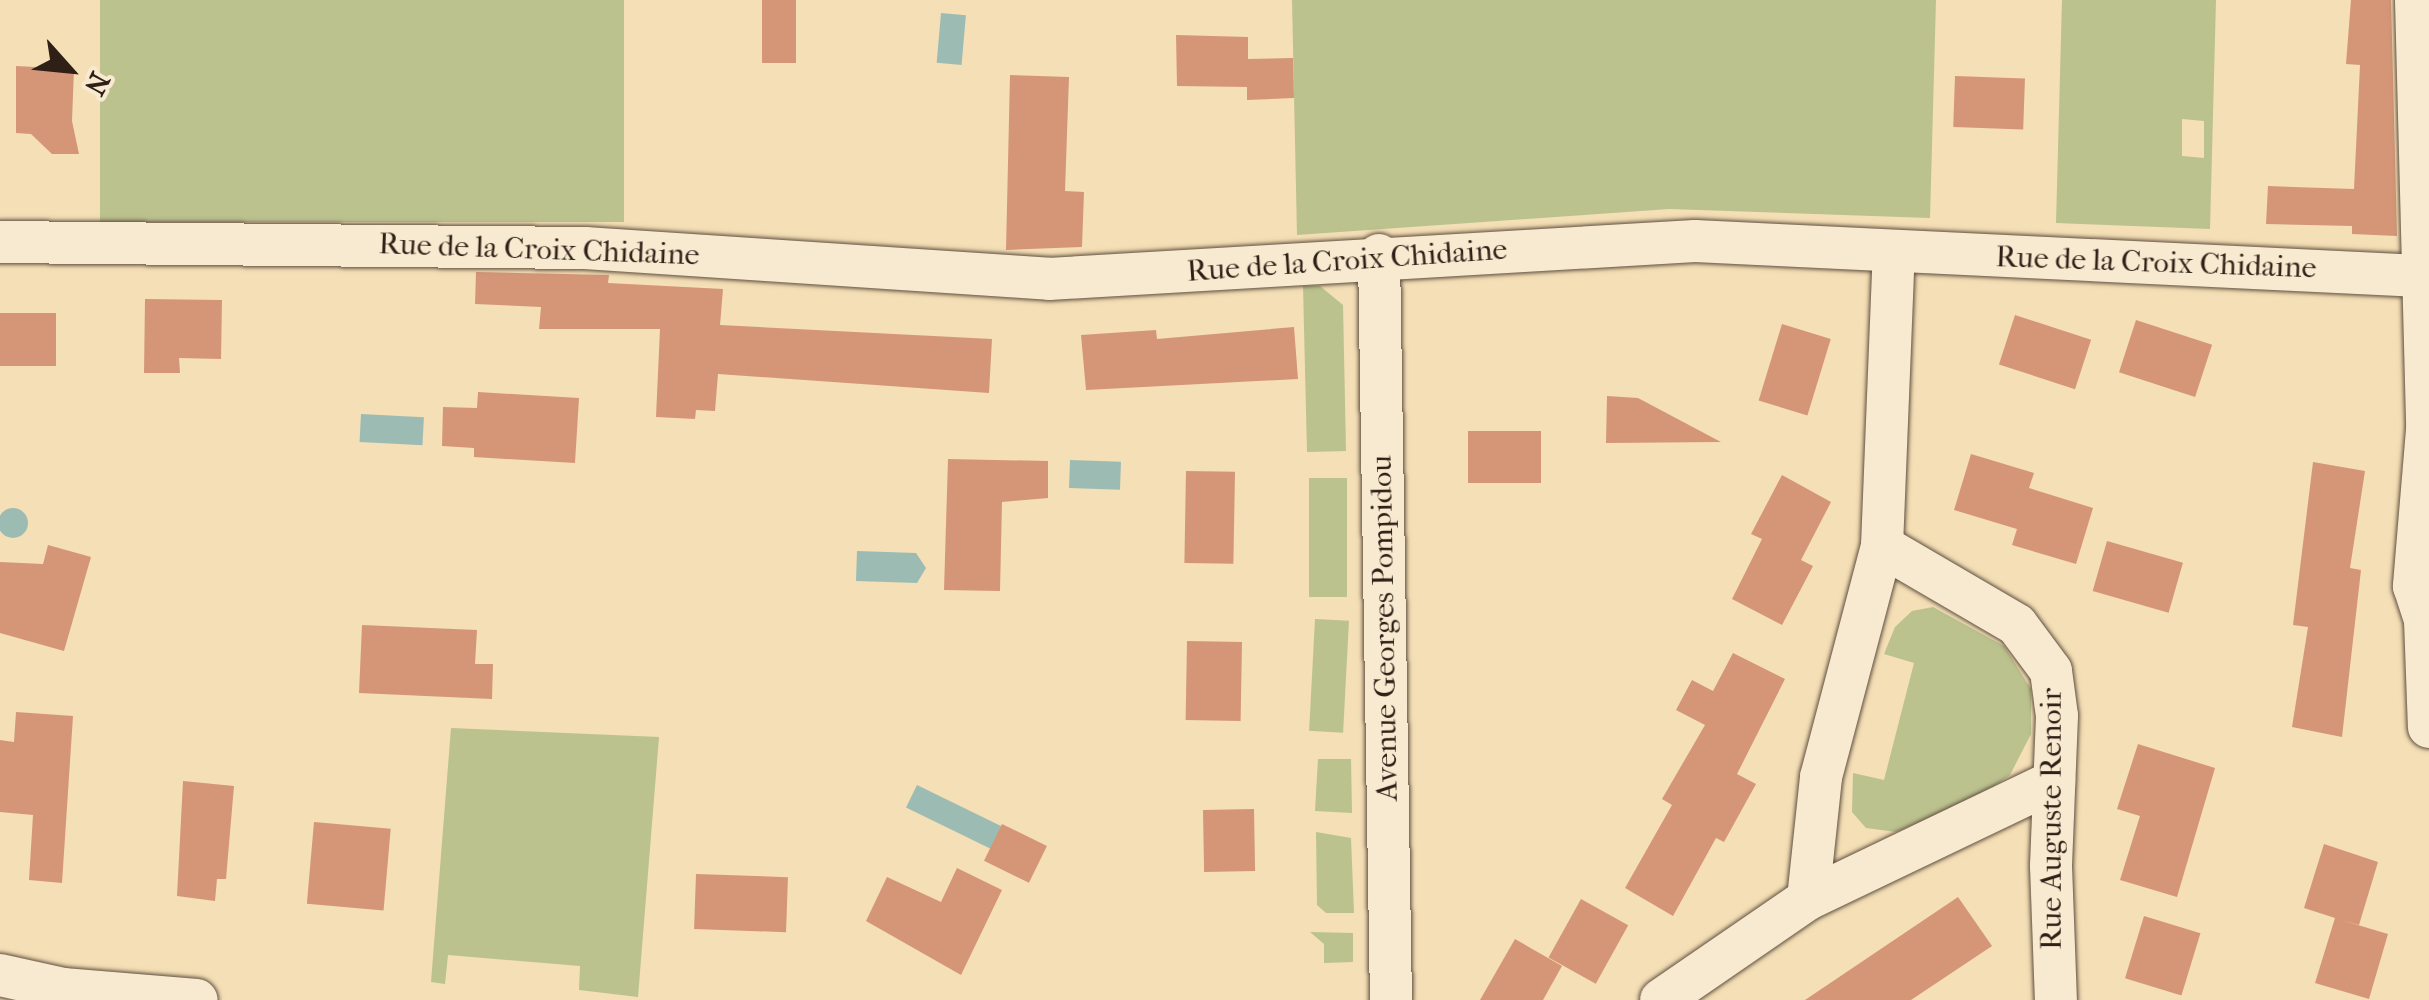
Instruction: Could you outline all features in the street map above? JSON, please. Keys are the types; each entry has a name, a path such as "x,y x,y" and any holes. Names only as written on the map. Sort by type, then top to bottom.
{"street":[{"path":"2416,0 2420,276 2428,430 2414,586 2424,620 2429,727"},
{"name":"Rue de la Croix Chidaine","path":"0,242 585,248 1050,279 1379,255 1695,241 2420,276"},
{"path":"1808,898 1821,777 1882,546 1894,252"},
{"name":"Avenue Georges Pompidou","path":"1379,255 1390,1000"},
{"name":"Rue Auguste Renoir","path":"1882,546 2017,625 2033,642 2053,686 2056,1000"},
{"path":"1661,1000 1808,898 2054,782"},
{"path":"0,975 40,993 197,1000"}],"green space":[{"path":"100,0 624,0 624,222 100,222"},
{"path":"1292,0 1936,0 1930,218 1669,209 1297,235"},
{"path":"2062,0 2216,0 2210,229 2056,223","holes":["2182,119 2204,121 2204,158 2182,156"]},
{"path":"1303,286 1320,286 1343,305 1346,451 1307,452"},
{"path":"1309,478 1347,478 1347,597 1309,597"},
{"path":"1933,607 2004,646 2031,689 2031,734 2010,775 1981,795 1896,832 1866,828 1852,812 1853,773 1884,780 1914,663 1884,654 1895,627 1912,611"},
{"path":"1315,619 1349,621 1343,733 1309,731"},
{"path":"451,728 659,737 638,997 579,990 580,966 448,955 445,984 431,982"},
{"path":"1318,759 1351,759 1352,813 1315,811"},
{"path":"1316,832 1351,838 1354,913 1326,913 1317,905"},
{"path":"1310,932 1353,933 1353,962 1324,963 1324,944"}],"water":[{"path":"941,13 966,15 962,65 937,63"},
{"path":"361,414 424,417 422,445 360,442"},
{"path":"1070,460 1121,462 1120,490 1069,488"},
{"path":"13,508 24,512 28,523 24,534 13,538 2,534 -2,523 2,512"},
{"path":"857,551 916,553 926,568 917,583 856,581"},
{"path":"917,785 1001,826 991,849 906,807"}],"building":[{"path":"762,0 796,0 796,63 762,63"},
{"path":"2351,0 2391,0 2397,236 2352,234 2352,226 2266,224 2268,186 2354,189 2360,65 2346,64"},
{"path":"1176,35 1248,37 1248,59 1293,58 1294,98 1247,100 1247,87 1177,86"},
{"path":"16,66 74,69 72,121 79,154 52,154 31,134 16,133"},
{"path":"1010,75 1069,77 1065,191 1084,192 1082,247 1006,250"},
{"path":"1955,76 2025,78 2023,129 1953,127"},
{"path":"476,272 609,275 608,283 723,289 720,325 992,339 989,393 718,374 715,411 696,410 695,419 656,417 660,329 539,329 541,307 475,304"},
{"path":"145,299 222,300 221,359 179,358 180,373 144,373"},
{"path":"0,313 56,313 56,366 0,366"},
{"path":"2015,315 2091,340 2075,389 1999,364"},
{"path":"2136,320 2212,345 2195,397 2119,372"},
{"path":"1782,324 1831,339 1807,415 1759,401"},
{"path":"1294,327 1298,379 1086,390 1081,335 1156,330 1157,339"},
{"path":"478,392 579,398 575,463 474,457 474,448 442,446 443,407 477,408"},
{"path":"1607,396 1638,398 1721,442 1606,443"},
{"path":"1468,431 1541,431 1541,483 1468,483"},
{"path":"1971,454 2034,473 2029,488 2093,508 2076,564 2012,545 2017,529 1954,510"},
{"path":"948,459 1048,461 1048,498 1002,502 1000,591 944,590"},
{"path":"2313,462 2365,471 2350,568 2361,570 2342,737 2292,727 2308,627 2293,625"},
{"path":"1186,471 1235,472 1233,564 1184,563"},
{"path":"1782,475 1831,502 1801,560 1813,566 1782,625 1732,599 1762,539 1751,534"},
{"path":"2107,541 2183,563 2169,613 2093,591"},
{"path":"48,545 91,557 64,651 0,633 0,562 43,564"},
{"path":"362,625 477,630 475,664 493,664 492,699 359,693"},
{"path":"1187,641 1242,642 1241,721 1186,720"},
{"path":"1733,653 1785,679 1737,774 1756,784 1724,842 1716,838 1673,916 1625,888 1672,805 1662,799 1705,725 1676,710 1692,680 1713,691"},
{"path":"16,712 73,716 62,883 29,880 33,815 0,812 0,740 14,742"},
{"path":"2138,744 2215,768 2177,897 2120,880 2140,816 2117,809"},
{"path":"183,781 234,786 226,879 217,879 215,901 177,896"},
{"path":"1254,809 1255,871 1204,872 1203,810"},
{"path":"314,822 391,829 384,910 307,904"},
{"path":"1002,824 1047,846 1029,883 984,861"},
{"path":"2324,844 2378,862 2359,925 2341,920 2388,934 2369,999 2315,983 2335,918 2304,908"},
{"path":"957,868 1002,890 961,975 866,921 887,877 941,902"},
{"path":"696,874 788,877 786,932 694,929"},
{"path":"1958,897 1992,946 1911,1000 1805,1000"},
{"path":"1581,899 1628,925 1596,984 1549,958"},
{"path":"2144,916 2200,933 2181,995 2125,978"},
{"path":"1515,939 1562,966 1543,1000 1480,1000"}]}
